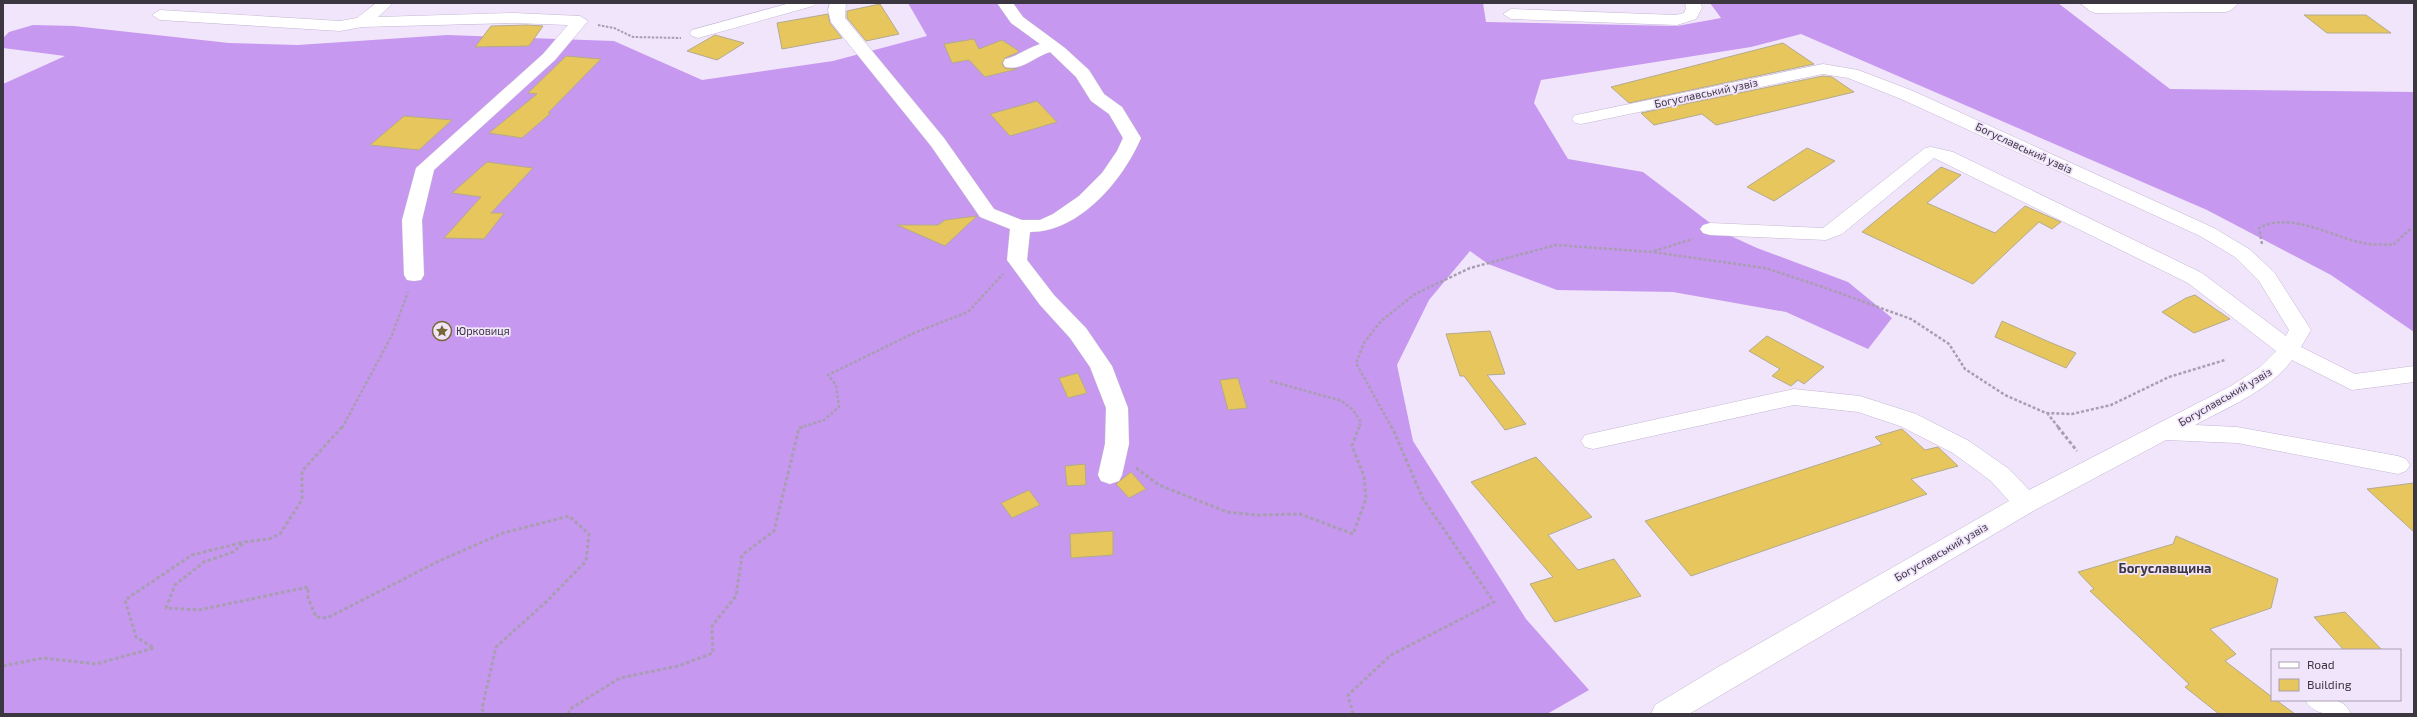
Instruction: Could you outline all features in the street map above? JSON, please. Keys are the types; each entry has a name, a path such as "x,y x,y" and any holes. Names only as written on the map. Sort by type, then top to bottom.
{"street":[{"path":"362,22 385,3"},
{"path":"838,3 836,10 837,19 938,142 987,212 1019,226 1045,224 1069,213 1116,169 1128,152 1132,138 1116,111 1097,97 1083,74 1051,46 1017,20 1005,3"},
{"path":"1511,14 1677,20 1690,16 1694,8 1692,3"},
{"path":"2088,3 2095,8 2226,7 2232,3"},
{"path":"698,33 806,6"},
{"path":"160,15 340,26 362,22 514,18 580,21"},
{"path":"414,275 412,220 424,168 549,58 580,21"},
{"path":"1011,63 1022,61 1035,51 1051,46"},
{"name":"Богуславський узвіз","path":"1581,119 1823,69 1838,71 1907,94 2206,232 2242,253 2267,277 2300,330 2290,350 2273,371 2239,392 2026,503 1728,675 1665,714"},
{"path":"1710,229 1826,234 1835,230 1931,152 1946,156 2195,278 2290,350 2352,382 2414,374"},
{"path":"1019,226 1020,232 1017,260 1047,300 1078,333 1101,366 1117,408 1115,453 1110,475"},
{"path":"1593,441 1794,397 1860,404 1908,420 1961,447 2000,475 2026,503"},
{"path":"2162,432 2237,435 2398,465"},
{"path":"2320,701 2337,714"}],"path":[{"path":"580,21 614,28 633,37 675,39 698,33"},
{"path":"2242,253 2263,250 2259,228 2263,223 2278,221 2308,227 2370,244 2393,245 2409,230 2414,230"},
{"path":"1652,252 1702,236 1710,229"},
{"path":"1353,714 1348,695 1392,655 1494,602 1423,499 1386,414 1356,363 1364,343 1381,321 1415,294 1470,268 1556,245 1652,252 1765,268 1911,318 1949,344 1965,368 2006,395 2046,413 2072,414 2111,405 2169,377 2225,360"},
{"path":"568,714 570,709 620,678 678,666 713,653 712,626 736,596 742,555 774,531 790,471 799,428 824,420 839,407 836,385 828,376 847,365 884,350 914,333 968,312 1017,260"},
{"path":"3,666 43,658 96,664 154,648 136,637 125,600 192,556 245,542 269,539 280,534 302,500 302,471 314,456 339,433 392,335 414,275"},
{"path":"1115,453 1160,485 1227,512 1257,515 1300,514 1353,534 1366,500 1364,476 1352,446 1361,422 1353,410 1342,401 1270,381"},
{"path":"2046,413 2091,468"},
{"path":"245,542 233,552 204,562 188,573 175,585 166,608 199,610 308,587 308,598 316,617 328,618 387,590 440,561 504,533 569,516 589,534 586,561 547,601 496,647 482,708 484,714"}],"shaded area":[{"path":"908,3 1483,3 1486,22 1677,26 1721,18 1710,3 2058,3 2170,89 2414,92 2414,332 2331,275 2207,210 1801,34 1751,47 1541,80 1534,103 1568,159 1643,172 1722,232 1757,248 1848,282 1892,318 1868,349 1786,312 1673,292 1557,290 1488,264 1470,251 1429,300 1397,365 1413,441 1526,619 1589,690 1547,714 3,714 3,84 65,56 3,48 3,38 9,32 33,25 74,26 229,43 298,45 447,35 614,41 702,80 833,61 927,36"}],"building":[{"path":"880,4 899,34 866,41 847,18 847,11"},
{"path":"828,14 830,23 842,38 782,49 777,23"},
{"path":"2304,15 2366,15 2391,33 2327,33"},
{"path":"491,26 543,26 529,46 475,47"},
{"path":"715,35 744,43 717,60 687,51"},
{"path":"974,39 979,49 1002,40 1016,49 1019,52 1005,58 1002,64 1005,68 1017,69 985,77 969,60 952,63 944,44"},
{"path":"1783,43 1814,64 1629,103 1611,87"},
{"path":"566,56 601,59 548,113 551,113 522,138 489,133 537,94 528,93"},
{"path":"1823,76 1832,77 1854,92 1716,125 1702,114 1654,125 1641,113"},
{"path":"1037,101 1057,122 1010,136 990,114"},
{"path":"404,116 452,120 419,150 370,145"},
{"path":"1807,148 1835,161 1774,201 1747,187"},
{"path":"487,162 533,168 491,213 504,213 484,239 444,238 481,197 452,193"},
{"path":"1941,167 1961,175 1927,203 1995,233 2025,206 2061,222 2052,229 2039,222 1973,284 1862,232"},
{"path":"977,216 945,246 897,225 938,225 945,220"},
{"path":"2195,295 2230,319 2194,333 2162,312 2186,298"},
{"path":"2002,321 2076,353 2066,368 1995,337"},
{"path":"1490,331 1505,374 1487,375 1526,424 1505,430 1464,376 1460,376 1446,334"},
{"path":"1767,336 1824,367 1804,384 1798,380 1791,386 1772,376 1780,369 1749,351"},
{"path":"1078,373 1087,393 1068,398 1059,378"},
{"path":"1238,378 1247,408 1228,410 1220,380"},
{"path":"1902,429 1925,450 1938,447 1958,466 1911,479 1927,494 1691,576 1645,521 1882,444 1875,437"},
{"path":"1536,457 1592,517 1548,535 1578,570 1614,559 1641,596 1555,622 1530,584 1553,577 1471,482"},
{"path":"1085,464 1086,485 1067,486 1065,466"},
{"path":"1131,472 1146,489 1129,498 1116,484"},
{"path":"2414,483 2414,532 2367,489"},
{"path":"1029,490 1040,505 1012,518 1001,503"},
{"path":"1113,531 1113,555 1071,558 1070,534"},
{"path":"2176,536 2278,579 2271,608 2210,629 2236,654 2225,661 2271,696 2271,701 2277,701 2295,714 2219,714 2185,687 2189,684 2090,591 2094,589 2078,572 2173,544"},
{"path":"2345,612 2381,649 2343,649 2314,617"}],"place":[{"name":"Юрковиця","path":"442,331"}],"district":[{"name":"Богуславщина","path":"2165,568"}]}
